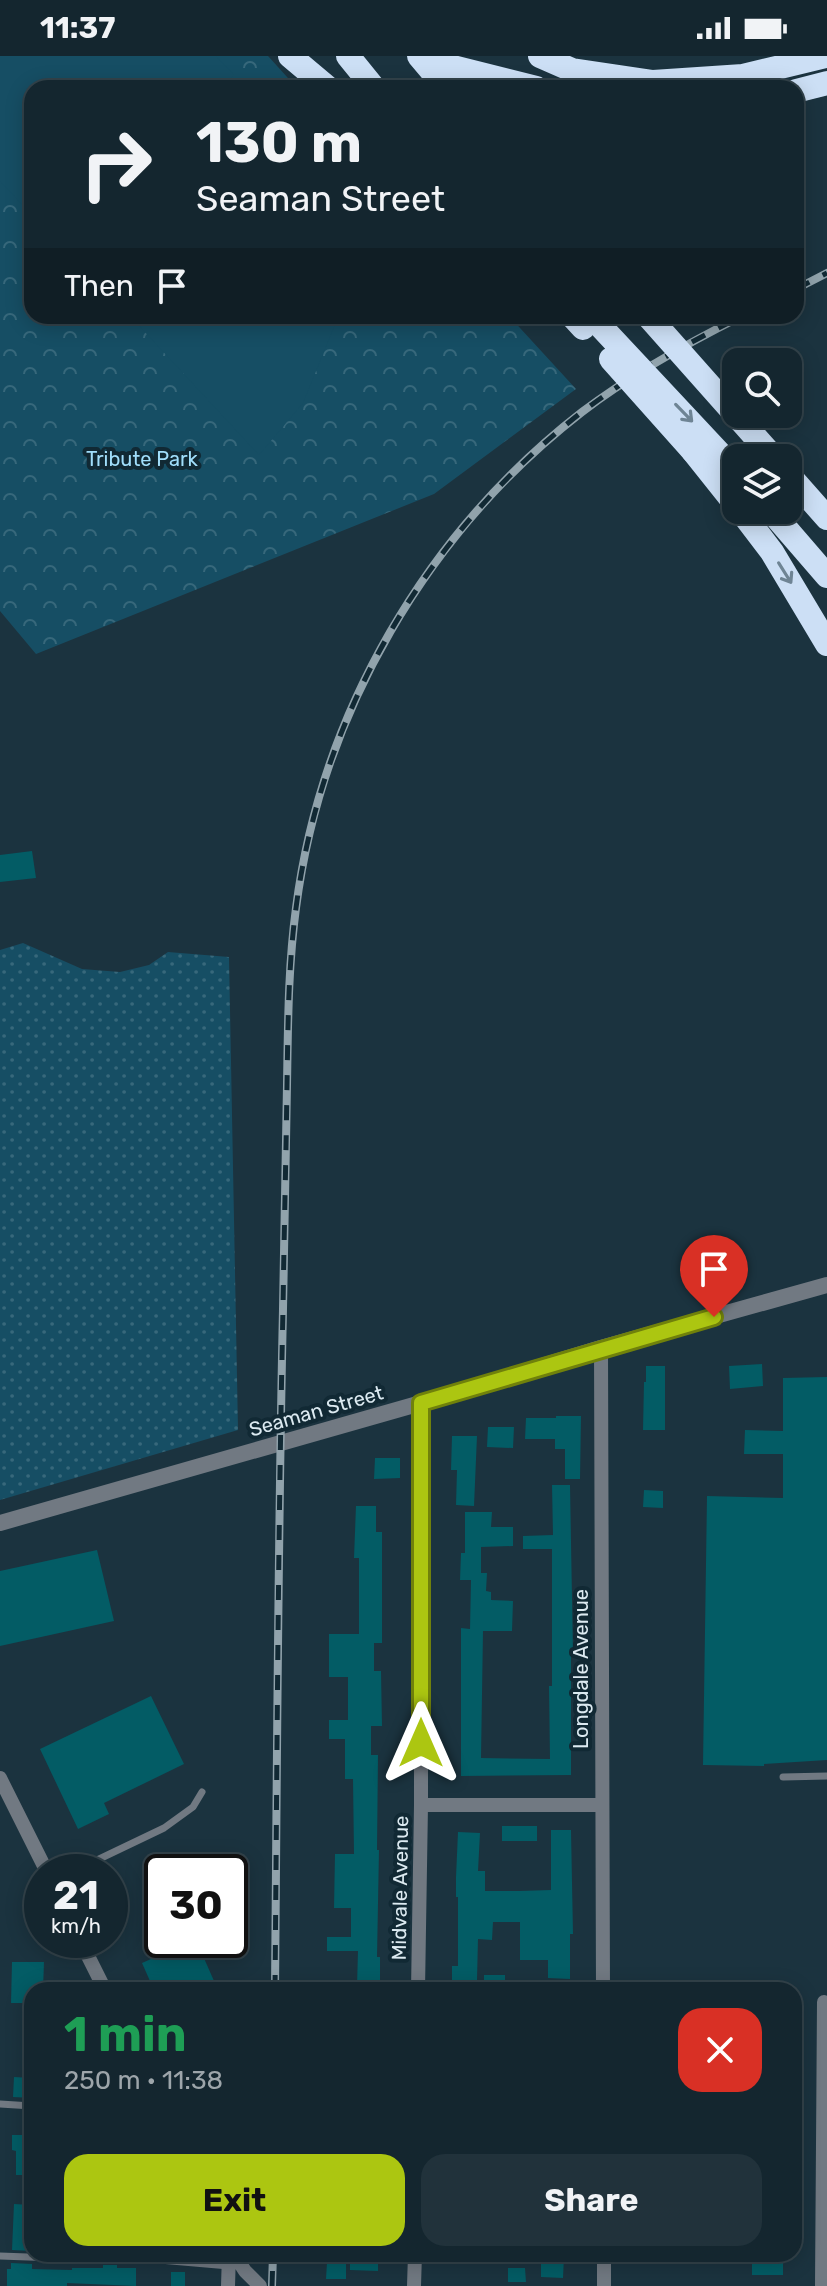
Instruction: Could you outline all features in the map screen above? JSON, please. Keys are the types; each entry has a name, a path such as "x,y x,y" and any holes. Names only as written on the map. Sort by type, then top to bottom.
{"highway":[{"path":"290,56 318,80"},
{"path":"348,56 368,80"},
{"path":"420,56 440,80"},
{"path":"420,56 504,80"},
{"path":"446,56 458,80"},
{"path":"540,56 572,70 640,80"},
{"path":"683,80 743,76 826,56"},
{"path":"804,89 827,83"},
{"path":"585,324 722,488"},
{"path":"586,324 722,454"},
{"path":"639,324 759,444"},
{"path":"655,324 762,444"},
{"path":"802,485 827,508"},
{"path":"802,489 827,518"},
{"path":"750,524 772,552 827,644"},
{"path":"782,524 827,576"}],"street":[{"name":"Seaman Street","path":"0,1523 827,1285"},
{"name":"Longdale Avenue","path":"601,1348 603,1982"},
{"name":"Midvale Avenue","path":"418,1982 421,1403"},
{"path":"0,1778 38,1854"},
{"path":"421,1805 602,1805"},
{"path":"89,1958 101,1982"},
{"path":"824,2002 824,2277"},
{"path":"228,2286 231,2262"},
{"path":"235,2262 260,2286"},
{"path":"414,2286 415,2262"},
{"path":"604,2262 604,2286"}],"lane":[{"path":"783,1777 827,1776"},
{"path":"116,1854 164,1828 193,1807 202,1792"},
{"path":"0,2104 24,2106"},
{"path":"0,2256 24,2257"}],"green space":[{"name":"Tribute Park","path":"0,56 268,56 290,80 24,80 24,324 516,324 576,389 434,494 36,654 0,611"},
{"path":"0,56 216,56 234,75 229,80 24,80 24,206 0,181"},
{"path":"137,324 335,324 303,403 259,455"},
{"path":"23,943 82,969 120,972 149,965 168,952 229,957 238,1430 0,1500 0,950"}],"building":[{"path":"32,851 36,878 0,882 0,855"},
{"path":"762,1364 763,1386 730,1389 729,1366"},
{"path":"646,1366 665,1366 665,1430 643,1430"},
{"path":"827,1377 827,1760 764,1766 703,1765 707,1496 783,1498 783,1454 744,1454 745,1430 783,1431 783,1378"},
{"path":"581,1416 580,1479 565,1479 565,1449 555,1449 555,1439 525,1439 526,1418"},
{"path":"488,1427 514,1427 513,1448 487,1447"},
{"path":"452,1436 477,1436 474,1506 456,1505 457,1470 451,1470"},
{"path":"375,1458 400,1458 400,1478 374,1479"},
{"path":"552,1485 570,1485 573,1655 571,1775 461,1776 461,1628 470,1629 471,1580 460,1580 461,1553 465,1553 465,1512 492,1512 491,1527 513,1527 513,1546 481,1547 481,1573 487,1573 486,1591 491,1592 491,1600 513,1601 512,1631 483,1631 481,1758 550,1759 552,1549 523,1549 523,1536 553,1535"},
{"path":"644,1490 663,1491 663,1508 643,1507"},
{"path":"356,1506 376,1506 376,1532 382,1532 382,1643 374,1643 374,1671 381,1671 382,1726 371,1726 371,1755 378,1755 377,1957 380,1957 380,1982 357,1982 358,1951 327,1951 327,1937 351,1937 351,1908 334,1908 335,1854 354,1854 353,1779 345,1779 345,1739 329,1739 329,1720 348,1720 348,1677 329,1677 329,1634 359,1634 359,1558 354,1558"},
{"path":"97,1550 114,1621 0,1646 0,1571"},
{"path":"151,1696 184,1764 104,1803 109,1814 78,1829 40,1749"},
{"path":"502,1826 537,1826 537,1841 502,1841"},
{"path":"551,1830 571,1830 573,1934 570,1934 570,1979 548,1978 548,1960 520,1960 520,1922 493,1922 492,1940 478,1939 477,1980 452,1980 452,1966 458,1966 458,1832 480,1833 478,1871 485,1871 485,1891 519,1891 551,1890"},
{"path":"153,1958 204,1958 214,1982 150,1982 142,1963"},
{"path":"12,1962 44,1962 43,1982 24,1982 24,2003 11,2003"},
{"path":"484,1975 505,1975 505,1982 484,1982"},
{"path":"14,2077 24,2078 24,2098 13,2097"},
{"path":"12,2135 24,2135 24,2175 16,2175 16,2151 12,2150"},
{"path":"14,2204 24,2205 24,2251 12,2250"},
{"path":"327,2262 346,2262 346,2279 326,2279"},
{"path":"350,2262 378,2262 378,2271 350,2270"},
{"path":"541,2262 564,2262 563,2278 541,2277"},
{"path":"752,2262 783,2262 783,2275 752,2275"},
{"path":"11,2263 32,2264 32,2269 72,2270 103,2268 103,2265 136,2268 136,2286 67,2283 67,2286 7,2286 7,2269 11,2269"},
{"path":"508,2268 525,2268 526,2282 508,2282"},
{"path":"171,2272 185,2272 185,2286 171,2286"}],"railway":[{"path":"804,285 827,273"},
{"path":"275,1982 288,1019 293,930 309,836 329,765 357,697 390,632 430,570 475,513 526,460 582,412 660,360 726,324"},
{"path":"272,2286 273,2262"}],"route":[{"path":"421,1743 421,1403 714,1317"}]}
